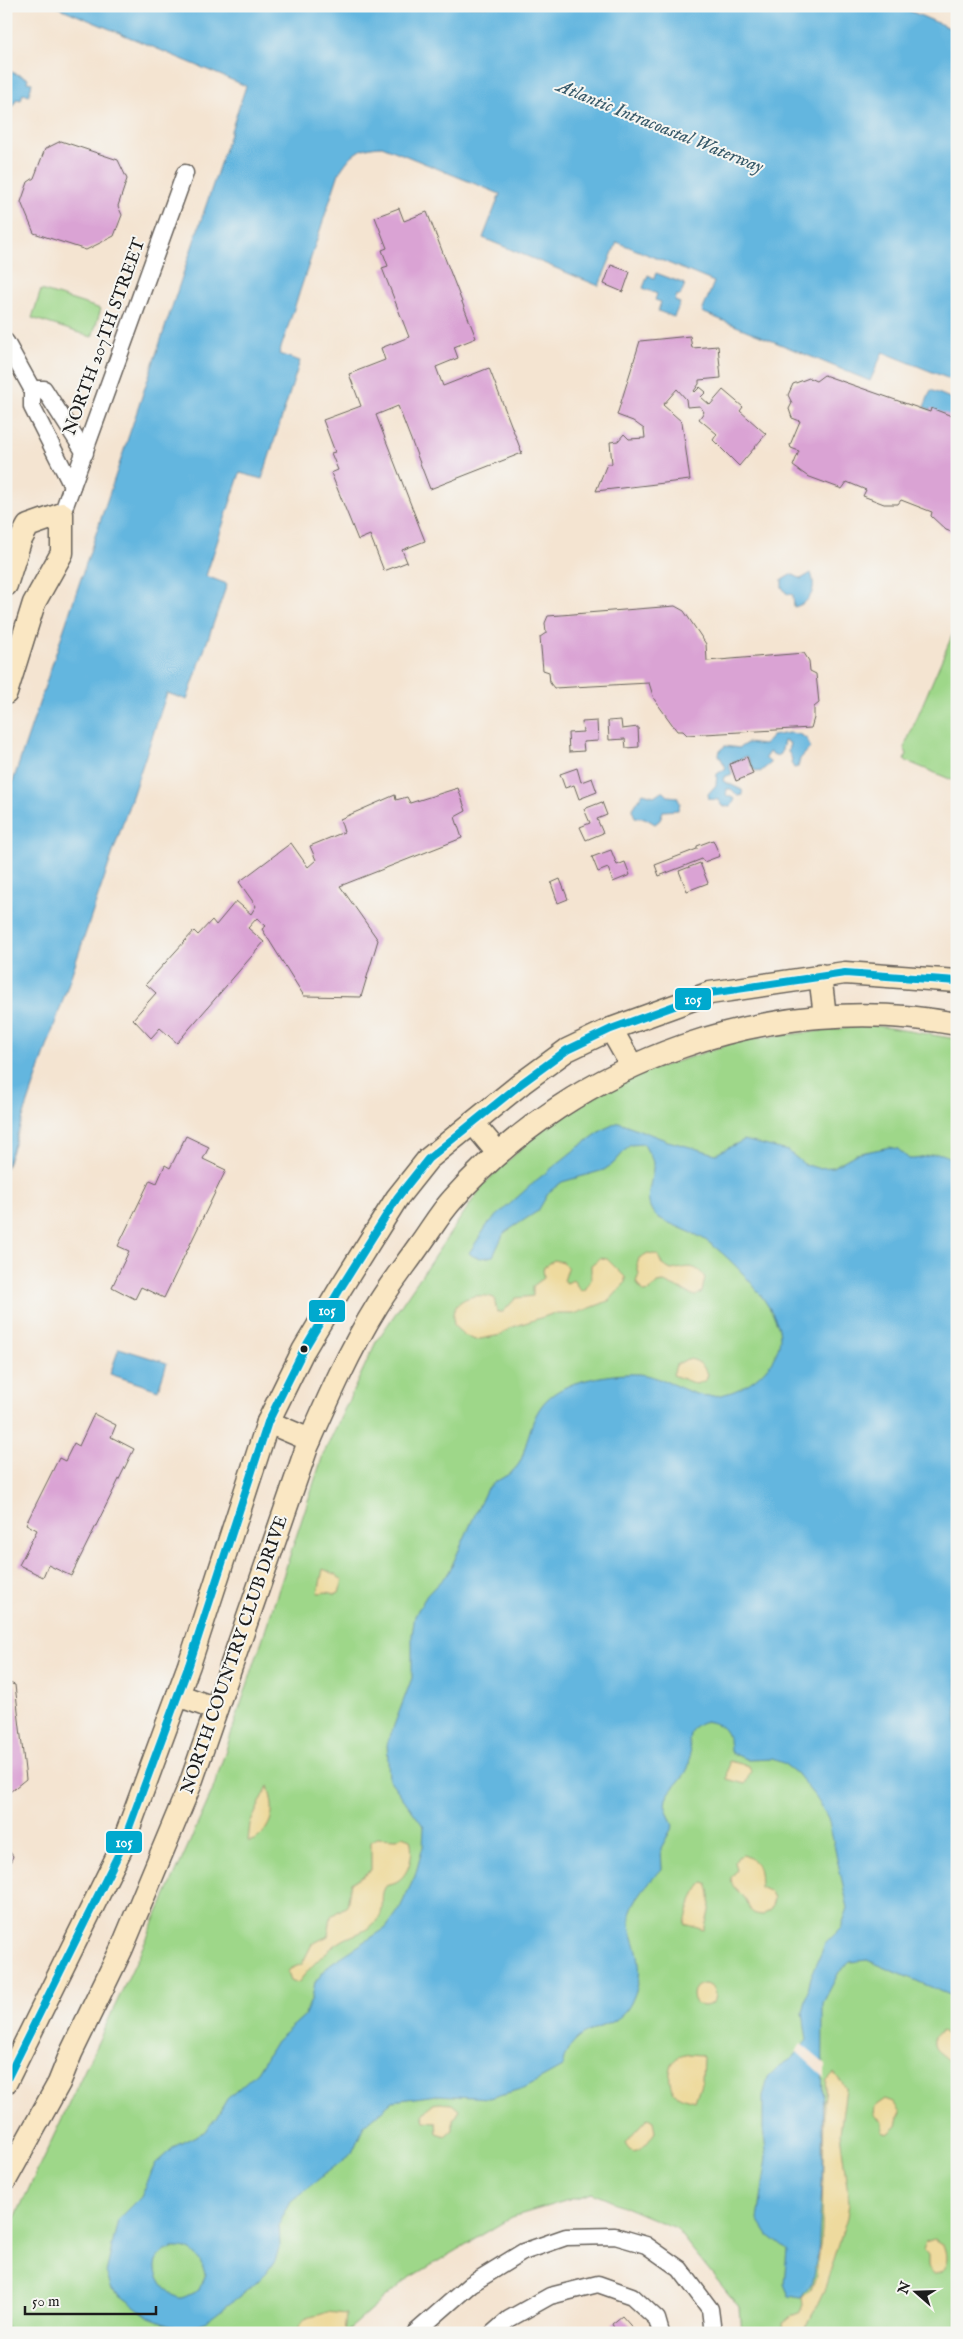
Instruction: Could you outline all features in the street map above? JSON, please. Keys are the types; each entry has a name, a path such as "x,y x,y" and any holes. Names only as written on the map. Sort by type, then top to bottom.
{"street":[{"name":"NORTH 207TH STREET","path":"62,514 185,173"},
{"path":"6,342 32,389 32,407 72,486"},
{"path":"32,389 44,389 85,453"},
{"path":"6,585 20,541 28,526 62,514 62,553 34,603 6,693"},
{"path":"6,2082 121,1849 189,1665 268,1422 303,1350 397,1198 428,1159 522,1083 567,1050 611,1029 710,993 820,975 845,973 895,975 957,981"},
{"path":"820,975 825,1016"},
{"name":"NORTH COUNTRY CLUB DRIVE","path":"6,2179 59,2083 71,2052 122,1948 190,1785 310,1440 331,1392 378,1303 452,1200 498,1153 527,1129 570,1099 632,1066 699,1041 791,1020 825,1016 930,1019 957,1024"},
{"path":"611,1029 632,1066"},
{"path":"476,1120 498,1153"},
{"path":"268,1422 310,1440"},
{"path":"178,1695 216,1709"},
{"path":"415,2333 471,2284 523,2252 566,2237 595,2236 614,2236 646,2245 680,2269 710,2309 713,2333"},
{"path":"493,2333 509,2319 550,2296 598,2284 632,2296 658,2319 661,2333"}],"green space":[{"path":"41,290 101,309 92,337 32,318"},
{"path":"957,624 957,782 904,760 907,754 904,748"},
{"path":"872,1025 957,1039 957,2333 741,2333 739,2307 675,2228 592,2193 512,2217 403,2282 345,2333 6,2333 6,2237 146,1940 212,1792 323,1455 376,1342 483,1185 535,1135 619,1081 741,1040"}],"sand":[{"path":"648,1253 658,1255 662,1265 671,1270 690,1267 698,1270 705,1278 702,1292 695,1296 664,1282 657,1283 650,1291 643,1292 636,1282 639,1274 637,1265 639,1258"},
{"path":"600,1258 607,1259 625,1277 625,1283 610,1300 574,1314 552,1314 510,1328 501,1335 475,1340 464,1335 454,1326 454,1310 457,1305 471,1297 483,1296 494,1298 497,1312 503,1312 516,1298 533,1296 533,1286 544,1278 543,1268 554,1260 562,1262 568,1268 564,1281 567,1283 573,1280 581,1291 585,1290 591,1280 591,1265"},
{"path":"687,1359 697,1361 702,1365 708,1374 706,1380 696,1384 673,1375 676,1365"},
{"path":"323,1569 335,1574 343,1581 339,1592 334,1594 327,1592 318,1593"},
{"path":"729,1761 749,1766 751,1771 745,1784 727,1779"},
{"path":"268,1786 272,1806 270,1822 257,1839 248,1841 250,1824"},
{"path":"402,1836 410,1839 411,1860 401,1879 388,1884 385,1888 382,1897 381,1915 378,1919 366,1930 343,1940 330,1949 298,1983 291,1980 288,1972 290,1969 302,1964 312,1944 328,1936 331,1916 347,1906 351,1883 371,1870 371,1842 376,1838 397,1839"},
{"path":"743,1855 749,1857 756,1864 759,1872 760,1887 771,1892 774,1898 771,1909 763,1915 752,1912 744,1897 732,1884 731,1878 737,1870 735,1862 738,1857"},
{"path":"703,1883 707,1884 710,1895 709,1913 704,1930 685,1924 691,1902"},
{"path":"704,1984 714,1991 715,1995 708,2005 704,2006 694,1999 693,1995 700,1985"},
{"path":"942,2031 949,2037 957,2033 957,2075 949,2061 935,2048 935,2036"},
{"path":"689,2054 701,2055 703,2057 702,2080 695,2101 676,2094 670,2082 670,2070 674,2061 678,2057"},
{"path":"834,2073 846,2088 840,2133 849,2202 847,2218 825,2288 806,2328 803,2333 784,2333 783,2323 790,2317 799,2314 803,2305 802,2298 811,2289 816,2275 822,2231 824,2102 827,2080"},
{"path":"885,2099 893,2102 900,2112 897,2126 888,2134 882,2132 882,2121 874,2115 875,2106"},
{"path":"432,2104 452,2104 459,2110 453,2120 453,2130 446,2136 437,2133 436,2122 425,2121 423,2115"},
{"path":"648,2118 653,2121 655,2132 645,2146 636,2151 628,2149 625,2143"},
{"path":"935,2239 944,2245 947,2257 943,2268 933,2273 928,2267 928,2256 923,2250 926,2242"},
{"path":"327,2312 346,2314 344,2333 298,2333 299,2327 304,2320"}],"water":[{"name":"Atlantic Intracoastal Waterway","path":"55,6 898,6 957,31 957,382 883,352 870,381 702,312 714,282 617,242 599,286 483,238 500,194 382,146 361,150 352,156 339,173 279,354 300,361 262,479 240,473 206,576 227,584 187,700 167,693 6,1168 6,802 246,86"},
{"path":"6,70 28,78 27,82 32,83 29,95 23,93 21,100 16,99 14,106 9,105 6,112"},
{"path":"656,273 685,284 680,296 677,295 675,301 680,303 674,317 658,311 661,302 655,300 657,294 643,288 648,275 654,278"},
{"path":"931,390 957,401 957,420 924,407"},
{"path":"811,573 813,590 811,594 805,602 794,607 793,595 786,593 782,587 782,580 792,574 801,579"},
{"path":"788,733 803,736 809,744 810,748 800,759 798,767 794,768 791,763 792,759 788,751 790,743 784,741 781,754 777,756 769,752 765,758 771,763 760,772 754,770 747,756 729,764 732,774 724,777 723,781 742,790 743,795 738,796 731,789 727,789 726,795 735,799 732,805 725,807 721,805 719,800 709,799 708,794 716,785 717,774 726,768 719,755 720,750 725,746 739,748 747,743 764,745 772,736"},
{"path":"664,792 668,796 677,797 680,803 678,810 663,811 660,820 655,824 645,818 635,817 632,810 643,793 654,796"},
{"path":"619,1122 668,1141 716,1154 744,1140 788,1151 804,1164 817,1168 833,1167 856,1154 890,1147 898,1149 909,1159 917,1159 935,1154 945,1155 957,1167 957,1998 867,1960 850,1962 839,1972 823,2003 822,2184 818,2253 811,2284 801,2298 789,2296 784,2284 787,2250 768,2235 758,2219 767,2157 763,2129 763,2097 768,2078 780,2066 793,2058 807,2040 803,2013 811,1977 825,1944 841,1928 848,1908 828,1818 817,1799 796,1773 783,1763 772,1759 748,1760 730,1752 728,1737 721,1727 709,1722 700,1723 694,1727 689,1738 688,1768 666,1799 665,1805 673,1826 661,1848 662,1869 642,1891 630,1915 631,1929 638,1956 639,1974 635,1993 624,2014 584,2034 575,2041 567,2052 562,2067 524,2088 490,2098 437,2095 393,2101 364,2126 352,2153 291,2201 279,2224 280,2247 275,2260 267,2272 254,2285 207,2321 183,2330 149,2317 112,2289 106,2273 118,2220 141,2197 155,2164 175,2146 204,2132 216,2118 227,2099 257,2072 276,2041 304,2016 312,1998 315,1982 330,1964 386,1928 399,1910 415,1876 423,1847 424,1827 389,1779 387,1744 412,1678 412,1635 415,1615 427,1595 449,1572 486,1490 515,1469 522,1458 536,1414 547,1400 564,1388 599,1377 639,1374 660,1379 703,1396 714,1396 735,1391 754,1380 769,1365 778,1350 780,1334 777,1323 764,1300 745,1276 712,1245 702,1238 658,1217 651,1209 648,1197 653,1164 644,1144 630,1145 614,1163 604,1170 562,1182 549,1192 538,1211 504,1233 493,1256 477,1258 469,1253 488,1224 533,1183 604,1129","holes":["173,2248 180,2248 194,2253 205,2273 199,2290 181,2298 176,2297 163,2286 156,2269 157,2261 162,2254"]},
{"path":"119,1348 167,1363 158,1390 110,1374"}],"pier":[{"path":"801,2044 825,2064 825,2078 796,2051"}],"building":[{"path":"61,141 118,160 127,179 118,206 122,215 114,236 86,250 34,233 21,202 28,182 34,178 45,149"},
{"path":"399,208 404,221 427,212 476,338 454,347 458,358 436,367 443,386 489,368 522,453 430,489 398,406 376,415 425,541 402,550 407,562 384,571 370,535 358,540 331,473 338,470 331,453 335,452 323,420 361,406 349,374 385,360 381,348 409,337 382,268 388,266 382,250 387,248 375,217"},
{"path":"611,265 630,272 623,292 604,284"},
{"path":"690,336 692,348 718,346 721,378 699,380 699,384 694,391 700,387 706,392 701,397 710,405 723,390 743,407 740,411 766,434 739,466 713,440 717,434 699,419 704,412 700,406 687,407 686,399 677,389 663,405 682,422 690,480 596,491 607,464 612,464 610,442 618,441 624,434 629,439 645,438 644,429 633,421 617,415 640,341"},
{"path":"824,375 930,412 931,408 957,418 957,534 946,530 931,516 932,512 901,500 898,504 884,504 863,496 866,490 847,482 842,489 807,476 793,466 799,451 791,448 790,445 800,421 792,418 789,409 792,403 788,395 793,384 809,378 816,381"},
{"path":"675,606 684,611 706,644 707,661 804,653 809,661 810,671 816,674 819,703 814,707 814,718 811,728 687,735 683,731 677,731 654,699 649,683 554,688 550,683 549,672 543,670 540,637 546,633 545,623 548,616"},
{"path":"621,720 622,729 638,727 639,747 626,748 625,739 609,740 608,721"},
{"path":"597,721 598,741 583,742 584,751 569,752 568,733 583,732 582,722"},
{"path":"747,757 753,774 736,781 730,764"},
{"path":"577,768 581,782 592,778 597,792 579,799 574,785 565,788 560,774"},
{"path":"458,788 466,811 455,817 462,838 340,886 378,940 361,997 304,996 262,929 266,926 257,918 248,928 264,942 177,1043 160,1028 151,1038 133,1019 156,993 146,984 194,931 198,935 212,920 216,925 236,901 251,914 256,906 239,882 291,843 308,867 316,860 310,846 344,832 340,819 395,795 396,800 407,797 410,803"},
{"path":"602,802 607,815 597,819 603,833 586,840 580,827 590,823 584,809"},
{"path":"713,840 720,856 704,862 702,859 659,876 655,865 697,849 697,846"},
{"path":"611,850 617,865 625,862 630,875 613,882 608,868 598,872 592,857"},
{"path":"700,863 708,883 687,891 679,871"},
{"path":"560,879 568,899 558,903 551,883"},
{"path":"186,1136 209,1147 203,1159 226,1170 164,1298 141,1287 135,1299 112,1287 129,1251 118,1246 150,1180 157,1183 165,1165 170,1168"},
{"path":"94,1414 116,1425 111,1437 134,1449 71,1576 48,1565 43,1577 19,1565 37,1530 26,1524 59,1458 65,1461 74,1443 79,1446"},
{"path":"6,1682 15,1685 26,1779 6,1795"},
{"path":"6,1847 13,1856 6,1872"},
{"path":"622,2316 637,2333 610,2333 614,2328 612,2324"}],"transit line":[{"name":"105","path":"6,2081 121,1849 189,1665 268,1422 303,1351 340,1289 397,1198 428,1159 522,1083 567,1050 611,1029 710,993 845,973 957,981"}]}
